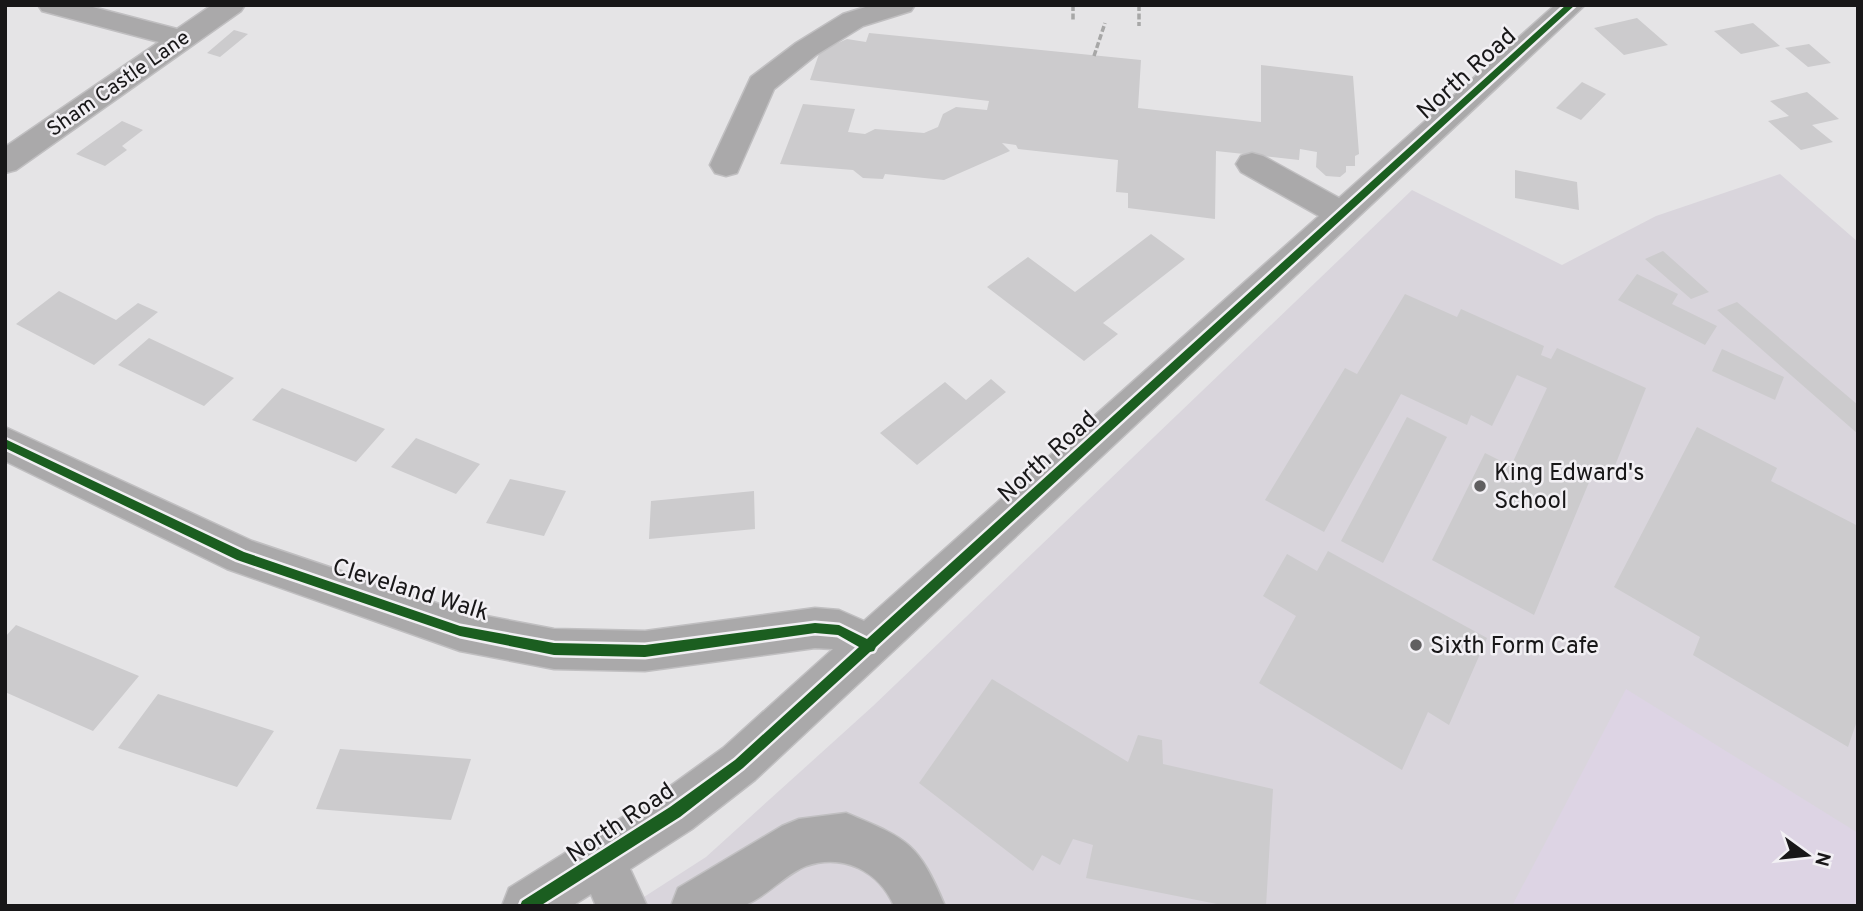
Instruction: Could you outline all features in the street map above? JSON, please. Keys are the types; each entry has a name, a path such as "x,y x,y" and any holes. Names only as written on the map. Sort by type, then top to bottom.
{"street":[{"path":"52,5 181,39"},
{"name":"Sham Castle Lane","path":"5,162 231,5"},
{"path":"726,165 761,84 806,49 853,20 901,5"},
{"name":"North Road","path":"527,906 601,862 739,764 1571,5"},
{"path":"1251,164 1342,214"},
{"name":"Cleveland Walk","path":"5,443 241,556 460,631 554,649 645,650 815,628 839,630 870,647"},
{"path":"696,906 799,843 846,837 884,854 906,876 920,906"},
{"path":"601,862 622,906"}],"path":[{"path":"1073,5 1073,21"},
{"path":"1139,5 1139,26"},
{"path":"1094,56 1105,23"}],"shaded area":[{"name":"King Edward's School","path":"1780,174 1858,242 1858,906 630,906 706,857 873,706 1412,190 1562,265 1656,216"},
{"path":"1626,689 1858,833 1858,906 1512,906"}],"building":[{"path":"1637,18 1668,45 1624,55 1594,28"},
{"path":"1753,23 1780,46 1741,54 1714,31"},
{"path":"234,30 248,34 220,57 207,53"},
{"path":"869,33 1141,60 1138,108 1261,122 1261,65 1353,76 1359,154 1355,156 1355,166 1346,166 1346,172 1340,177 1326,176 1316,167 1317,152 1300,149 1299,160 1216,151 1215,219 1128,208 1128,193 1116,192 1118,160 1018,149 1016,145 1002,143 1010,151 944,180 885,174 883,179 863,178 853,170 780,164 803,104 855,109 848,132 865,134 875,129 924,133 938,127 943,114 956,107 987,110 989,101 810,80 820,51 847,39 866,42"},
{"path":"1809,44 1831,63 1808,67 1785,48"},
{"path":"1582,82 1606,94 1581,120 1556,108"},
{"path":"1807,92 1839,119 1812,125 1833,142 1801,150 1768,121 1789,116 1770,101"},
{"path":"122,121 143,130 122,146 127,150 105,166 76,154"},
{"path":"1515,170 1577,182 1579,210 1515,198"},
{"path":"1151,234 1185,259 1103,323 1118,334 1084,361 987,287 1028,257 1075,292"},
{"path":"1663,251 1709,292 1691,299 1645,259"},
{"path":"1637,274 1678,294 1672,304 1717,326 1705,345 1618,300"},
{"path":"59,291 116,320 138,303 158,312 94,365 16,324"},
{"path":"1405,294 1457,317 1461,309 1544,346 1541,355 1551,359 1557,348 1646,388 1608,483 1592,475 1534,615 1432,560 1485,453 1511,466 1547,388 1517,375 1492,426 1471,415 1467,425 1401,394 1324,532 1265,500 1345,368 1357,374"},
{"path":"1737,302 1858,405 1858,434 1717,310"},
{"path":"149,338 234,378 204,406 118,365"},
{"path":"1722,349 1784,377 1775,400 1712,371"},
{"path":"991,379 1006,392 917,465 880,433 945,382 966,400"},
{"path":"282,388 385,429 356,462 252,420"},
{"path":"1407,417 1447,437 1383,563 1341,541"},
{"path":"1697,427 1777,468 1771,481 1858,526 1858,718 1848,747 1693,655 1700,637 1614,587"},
{"path":"416,438 480,464 456,494 391,467"},
{"path":"510,479 566,491 544,536 486,523"},
{"path":"754,491 755,529 649,539 651,501"},
{"path":"1328,551 1487,638 1449,725 1428,712 1402,770 1259,683 1296,616 1263,596 1287,554 1317,571"},
{"path":"16,625 139,676 93,731 5,692 5,637"},
{"path":"992,679 1128,762 1138,735 1162,740 1163,764 1273,789 1266,906 1227,906 1086,878 1093,845 1073,839 1060,865 1042,855 1033,871 919,783"},
{"path":"158,694 274,731 237,787 118,748"},
{"path":"340,749 471,759 451,820 316,809"}],"cycle path":[{"path":"527,906 675,812 739,764 1571,5"},
{"path":"5,443 241,556 460,631 554,649 645,651 815,628 839,630 870,647"}],"place":[{"name":"King Edward's School","path":"1480,486"},
{"name":"Sixth Form Cafe","path":"1416,645"}]}
